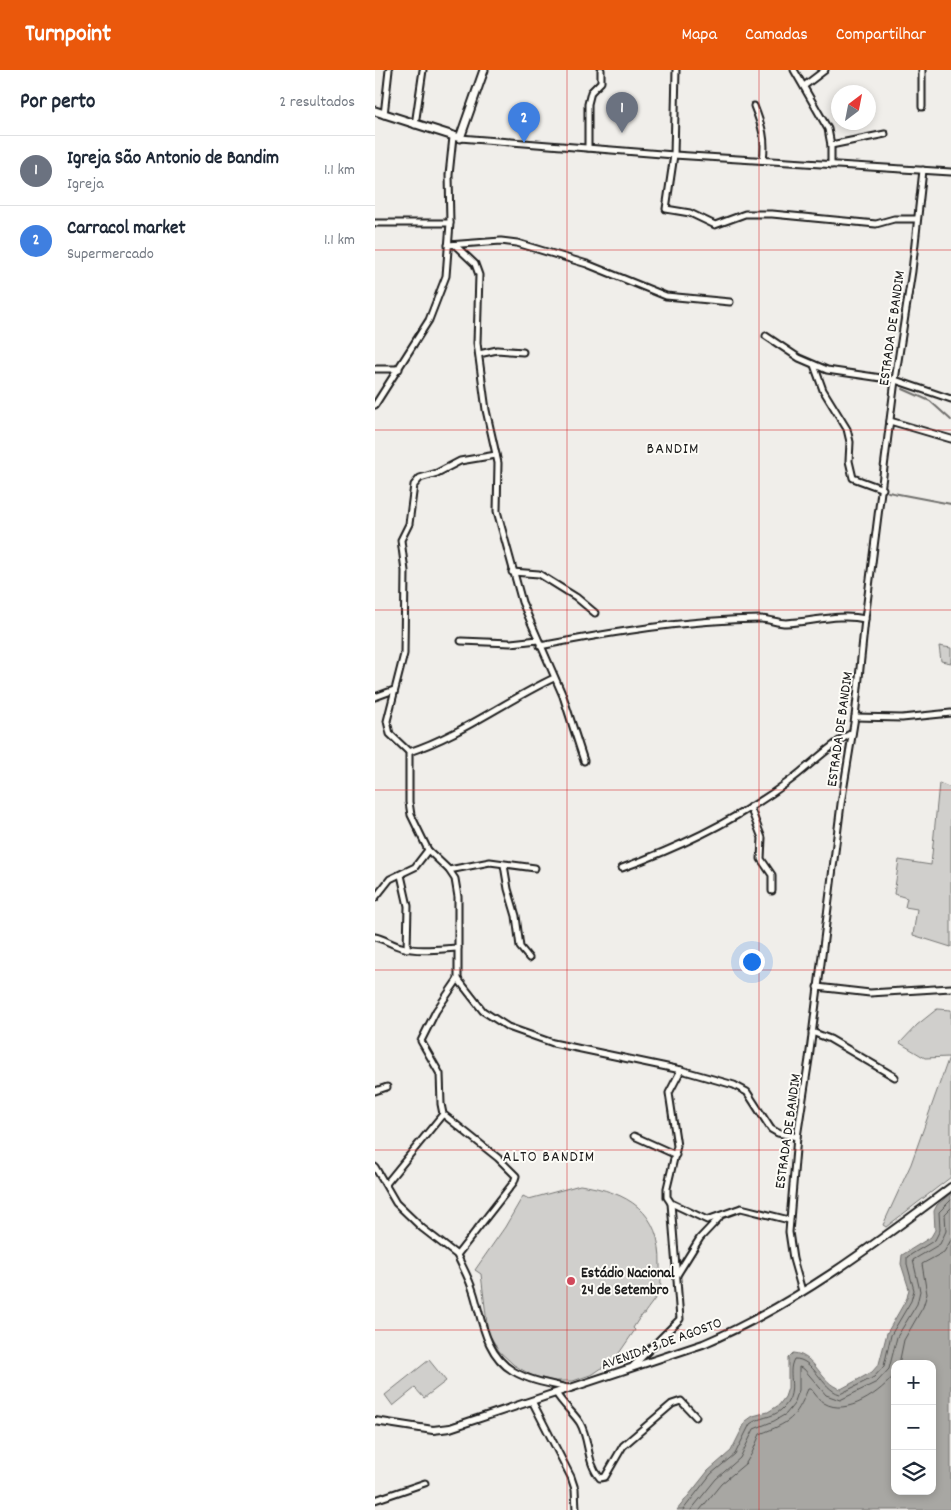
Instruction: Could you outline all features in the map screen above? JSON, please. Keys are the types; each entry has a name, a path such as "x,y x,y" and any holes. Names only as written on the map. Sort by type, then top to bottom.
{"main road":[{"path":"375,111 457,138 485,70"}],"street":[{"path":"384,115 389,70"},
{"path":"415,125 423,70"},
{"path":"588,148 588,104 591,92 601,82 601,70"},
{"path":"676,70 674,155 666,208 690,213 715,225 745,214 772,214 876,224 894,219 917,219"},
{"path":"794,70 828,130 831,145 831,164"},
{"path":"803,86 825,70"},
{"path":"922,70 922,107"},
{"path":"754,106 764,130 766,143 763,160"},
{"path":"831,145 885,134"},
{"path":"375,405 434,310 446,276 450,223 449,176 457,138 674,155 951,172"},
{"name":"ESTRADA DE BANDIM","path":"802,1292 792,1254 789,1220 797,1137 855,717 865,619 883,489 895,380 912,271 923,170"},
{"path":"375,223 450,223"},
{"path":"448,245 501,241 517,243 587,264 665,296 730,302"},
{"path":"455,245 477,267 479,354 486,410 498,469 496,504 513,572 539,643 565,702 584,761"},
{"path":"766,336 792,354 814,365 849,375 895,380 951,399"},
{"path":"479,354 497,350 523,352"},
{"path":"814,365 823,390 847,430 850,442 849,461 853,478 883,489"},
{"path":"375,369 399,369"},
{"path":"890,421 951,439"},
{"path":"457,1255 516,1176 498,1158 443,1114 440,1074 421,1041 436,1011 458,979 457,886 449,870 428,850 411,815 409,752 390,734 387,728 406,636 404,554 401,540 409,524 414,485 420,478 437,473 460,461 496,455"},
{"path":"513,572 539,574 576,597 595,613"},
{"path":"461,641 539,643 679,624 758,619 795,622 847,616 865,619"},
{"path":"409,752 447,738 496,708 554,678"},
{"path":"375,697 394,690"},
{"path":"855,717 902,718 951,713"},
{"path":"622,868 686,842 750,807 788,782 833,743 852,733"},
{"path":"750,807 762,838 761,859 771,875 772,891"},
{"path":"375,898 390,879 415,867 428,850"},
{"path":"449,870 478,863 535,868"},
{"path":"504,865 521,947 529,958"},
{"path":"401,875 408,906 407,949"},
{"path":"375,937 407,949 458,948"},
{"path":"458,979 483,1011 508,1027 553,1043 681,1070 743,1089 771,1128 778,1133 797,1137"},
{"path":"817,987 870,993 951,988"},
{"path":"812,1032 830,1039 895,1077"},
{"path":"632,1367 680,1319 671,1203 667,1197 667,1188 676,1155 677,1138 669,1092 672,1083 681,1070"},
{"path":"375,1091 387,1087"},
{"path":"386,1184 443,1114"},
{"path":"634,1136 676,1155"},
{"path":"375,1167 396,1203 403,1211 457,1255 467,1274 483,1329 491,1347 501,1360 512,1370 526,1377 569,1388"},
{"name":"AVENIDA 3 DE AGOSTO","path":"375,1422 440,1429 459,1426 632,1367 673,1356 718,1338 802,1292 880,1240 951,1187"},
{"path":"671,1203 707,1220 741,1208 789,1220"},
{"path":"677,1275 700,1238 719,1217"},
{"path":"556,1393 565,1408 581,1423 589,1456 600,1478 605,1477 623,1446 673,1404 681,1400 696,1417"},
{"path":"532,1401 571,1476 575,1489 576,1510"},
{"path":"375,1500 425,1483"}],"shaded area":[{"path":"939,646 951,648 951,663 941,661"},
{"path":"939,783 951,788 951,947 913,935 917,909 905,907 907,898 894,894 899,860 931,865"},
{"path":"937,1009 951,1010 951,1177 886,1227 883,1225 911,1164 949,1057 925,1058 900,1043 917,1025"},
{"name":"Estádio Nacional 24 de Setembro","path":"580,1185 597,1188 627,1199 648,1218 655,1231 659,1246 661,1285 655,1298 644,1314 642,1314 633,1328 635,1330 615,1359 593,1374 573,1381 555,1381 533,1376 514,1365 499,1351 488,1332 481,1274 475,1270 505,1227 523,1196 529,1199"},
{"path":"429,1360 446,1381 424,1398 415,1388 393,1406 385,1395"}],"water":[{"path":"951,1193 951,1510 677,1510 708,1471 731,1451 746,1421 753,1416 768,1412 779,1405 785,1397 788,1388 788,1358 793,1353 808,1359 828,1382 841,1389 872,1372 879,1364 887,1333 907,1298 909,1289 901,1264 902,1255 931,1237 935,1230 934,1211 937,1205"}],"waterway":[{"path":"903,389 930,401 951,420"},
{"path":"888,492 951,504"}],"place":[{"name":"Igreja São Antonio de Bandim","path":"622,133"},
{"name":"Carracol market","path":"524,143"},
{"name":"Estádio Nacional 24 de Setembro","path":"571,1281"}],"district":[{"name":"BANDIM","path":"673,447"},
{"name":"ALTO BANDIM","path":"549,1155"}]}
